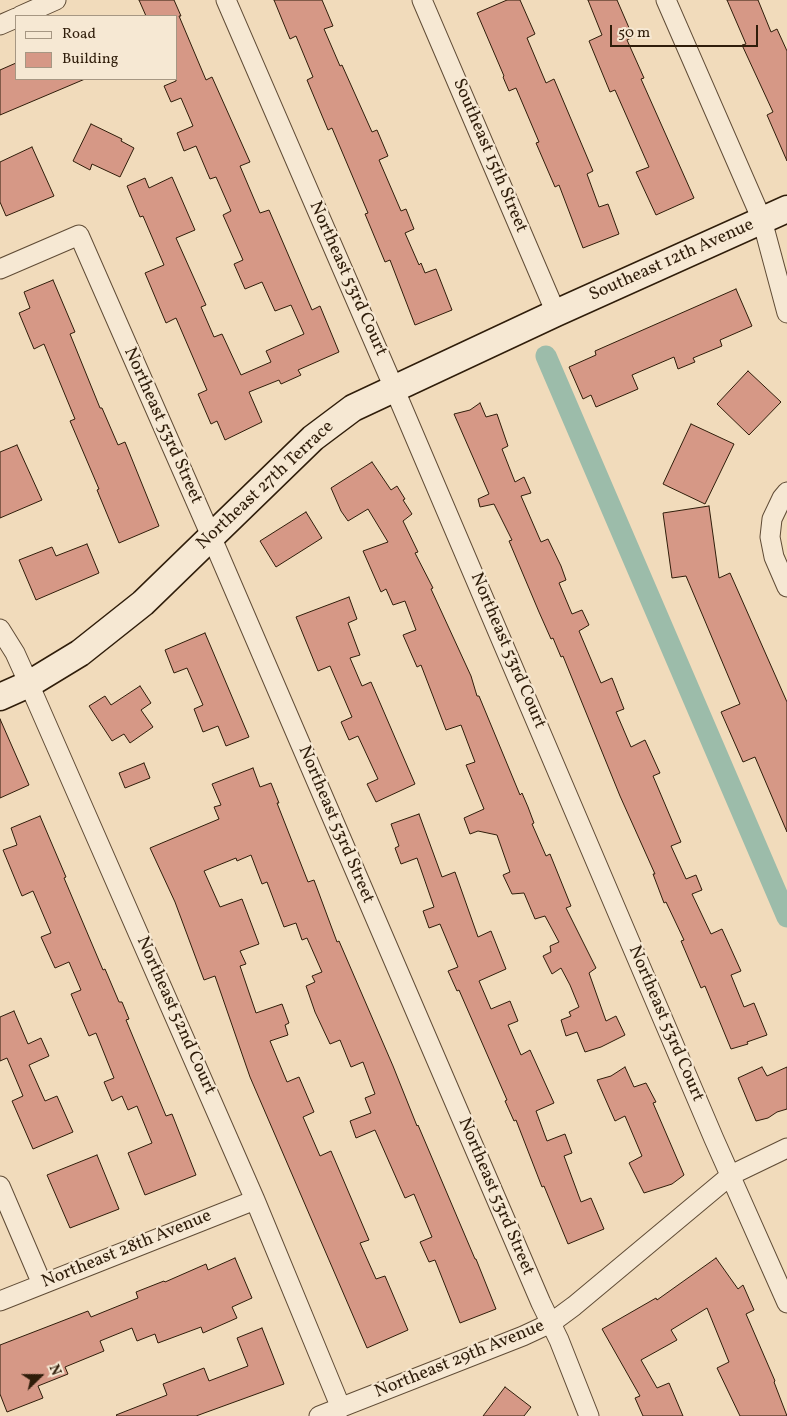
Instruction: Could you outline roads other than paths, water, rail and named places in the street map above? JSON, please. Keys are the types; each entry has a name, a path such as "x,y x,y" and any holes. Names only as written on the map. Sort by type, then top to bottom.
{"street":[{"path":"22,15 56,0"},
{"name":"Northeast 53rd Court","path":"226,0 787,1303"},
{"name":"Southeast 15th Street","path":"422,0 556,313"},
{"path":"666,0 762,220 787,313"},
{"path":"0,25 15,18"},
{"name":"Southeast 12th Avenue","path":"556,313 787,209"},
{"name":"Northeast 53rd Street","path":"0,269 79,235 211,536 540,1303 551,1323 589,1416"},
{"name":"Northeast 27th Terrace","path":"0,697 29,684 80,652 143,603 313,438 353,408 556,313"},
{"path":"787,492 772,519 770,537 774,557 787,587"},
{"name":"Northeast 52nd Court","path":"0,629 15,653 29,684 255,1200 341,1408"},
{"name":"Northeast 29th Avenue","path":"319,1416 524,1336 551,1323 731,1175 787,1148"},
{"path":"0,1186 42,1284"},
{"name":"Northeast 28th Avenue","path":"0,1301 255,1200"}],"waterway":[{"path":"546,356 787,917"}]}
